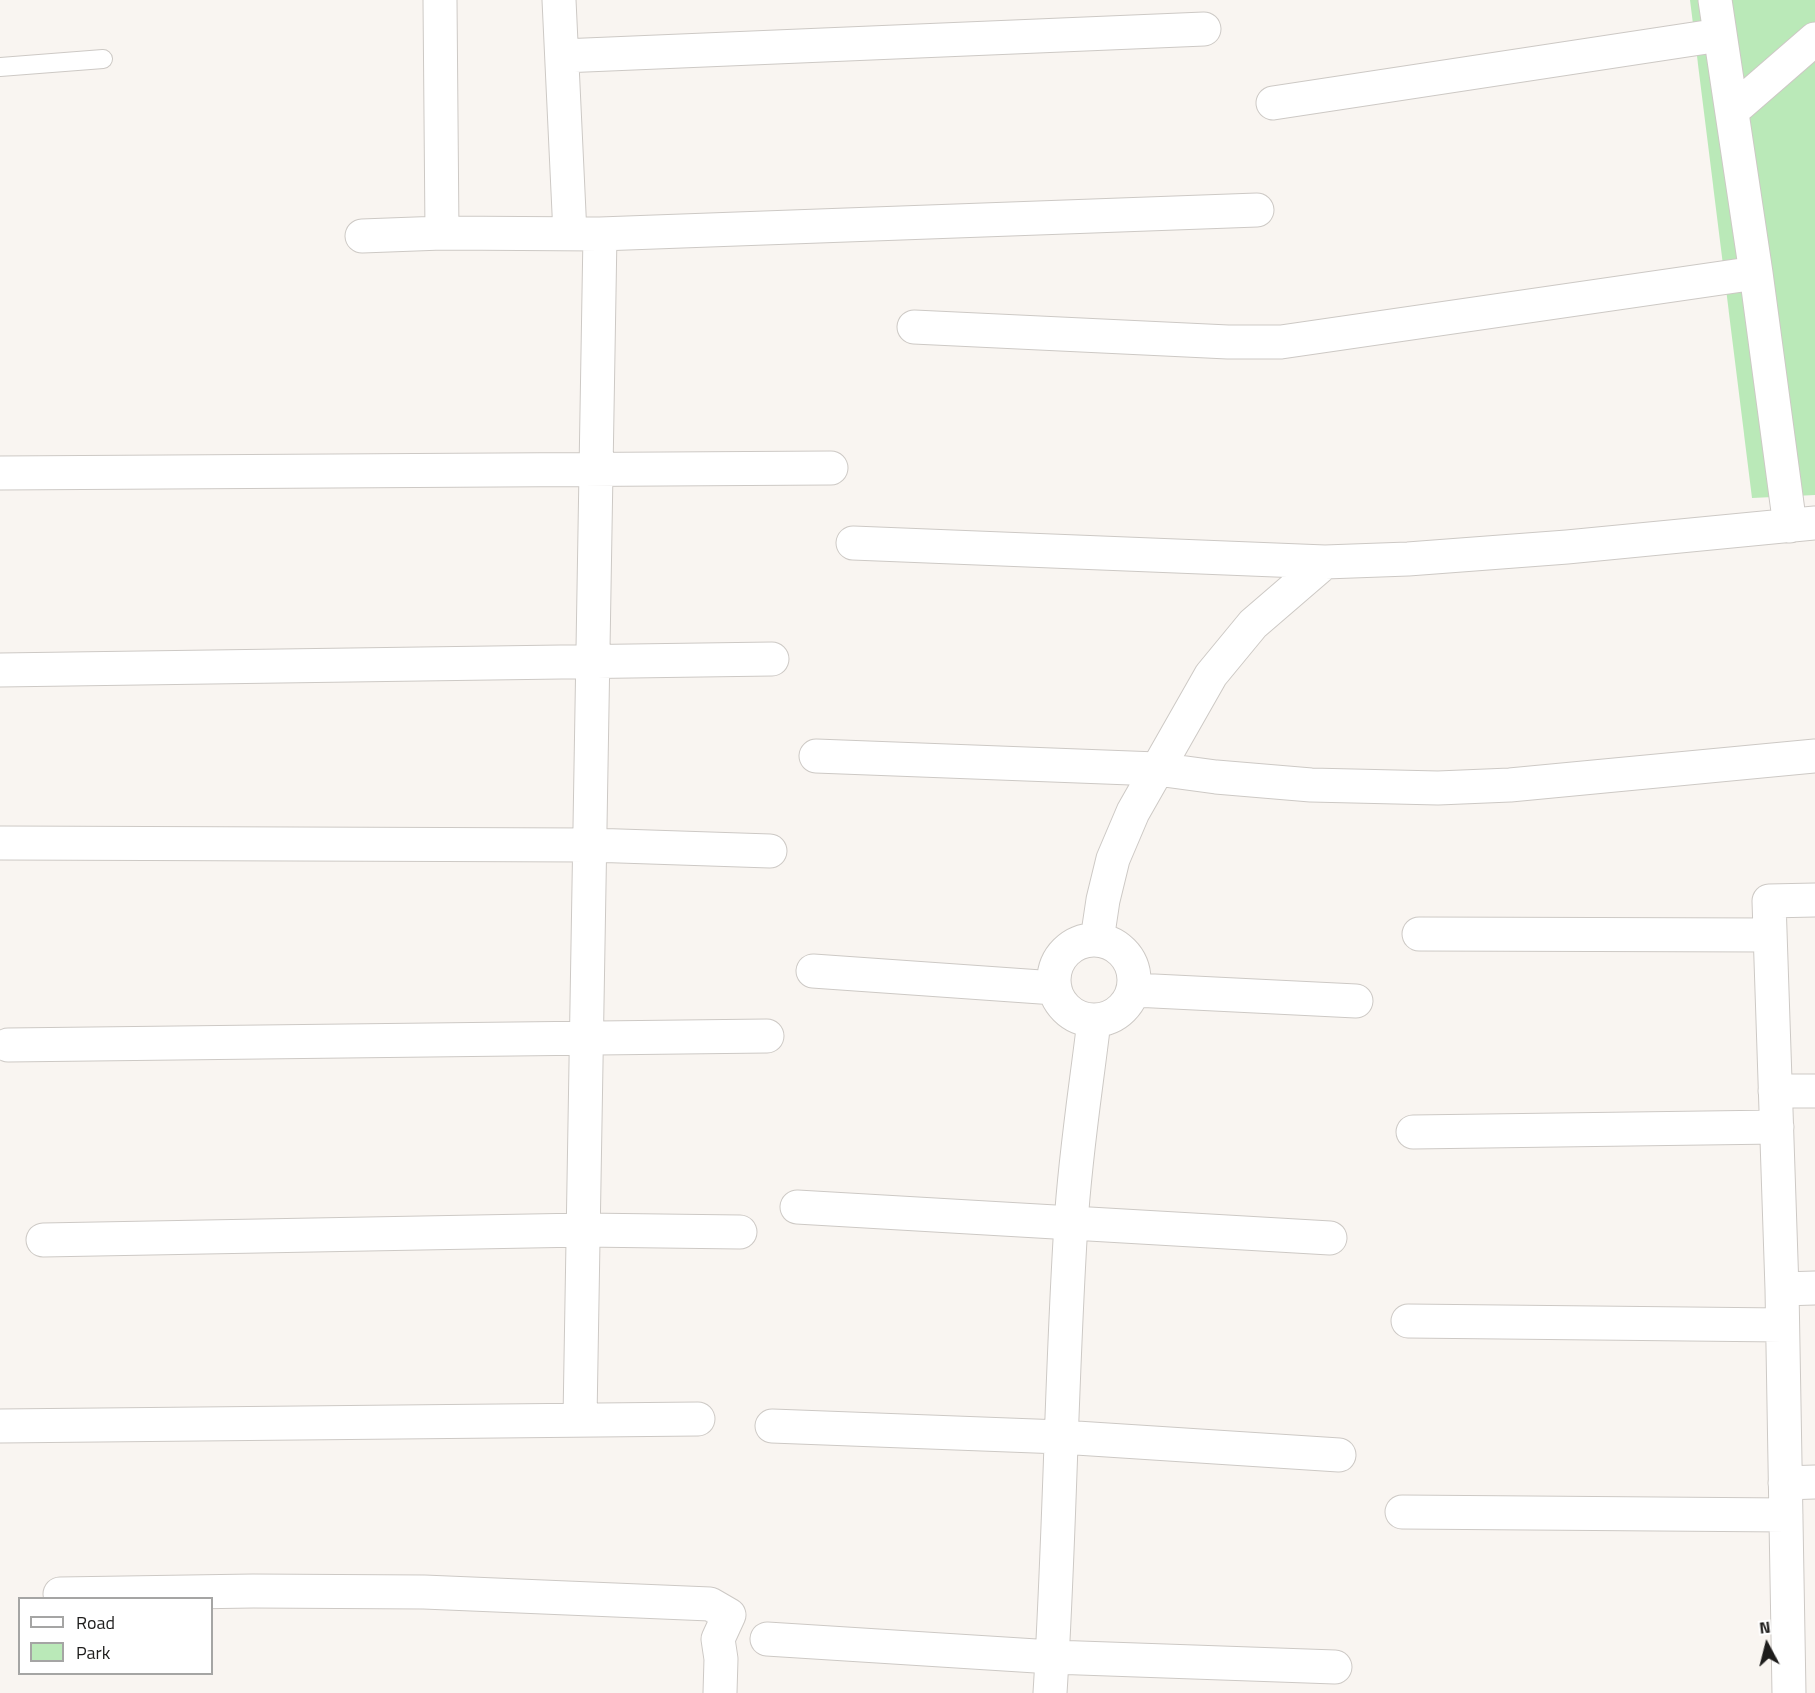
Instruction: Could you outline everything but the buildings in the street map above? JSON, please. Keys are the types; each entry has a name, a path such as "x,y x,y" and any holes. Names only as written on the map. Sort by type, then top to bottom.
{"street":[{"path":"440,0 442,233"},
{"path":"559,0 562,56 585,234 596,470 580,1419"},
{"path":"854,543 1325,562 1556,548 1802,525 1756,273 1715,0"},
{"path":"562,56 1204,29"},
{"path":"1273,103 1720,35"},
{"path":"1732,111 1815,39"},
{"path":"362,236 442,233 585,234 1257,210"},
{"path":"914,327 1281,342 1756,273"},
{"path":"0,473 831,468"},
{"path":"1097,940 1103,900 1113,859 1133,812 1211,675 1253,624 1325,562"},
{"path":"0,670 772,659"},
{"path":"816,756 1158,769 1216,777 1311,785 1438,788 1510,785 1815,756"},
{"path":"1,843 590,845 770,851"},
{"path":"1798,1686 1795,1493 1782,1325 1769,901 1815,900"},
{"path":"1419,934 1770,935"},
{"path":"1097,940 1114,944 1127,956 1134,972 1134,990 1126,1005 1112,1016 1094,1021 1081,1018 1067,1010 1058,998 1055,988 1054,972 1059,959 1079,942 1097,940"},
{"path":"813,971 1055,988"},
{"path":"1134,990 1356,1001"},
{"path":"1050,1693 1071,1221 1094,1021"},
{"path":"8,1045 586,1036 767,1036"},
{"path":"1775,1091 1815,1091"},
{"path":"1413,1132 1777,1127"},
{"path":"797,1207 1071,1221 1330,1238"},
{"path":"43,1240 584,1230 740,1232"},
{"path":"1782,1289 1815,1288"},
{"path":"1408,1321 1782,1325"},
{"path":"0,1426 698,1419"},
{"path":"772,1426 1061,1437 1339,1455"},
{"path":"1402,1512 1795,1493"},
{"path":"60,1594 241,1591 424,1592 710,1604 729,1615 718,1639 721,1659 720,1693"},
{"path":"767,1639 1052,1657 1335,1667"}],"lane":[{"path":"0,67 103,59"}],"green space":[{"path":"1690,0 1815,0 1815,495 1752,498"}]}
